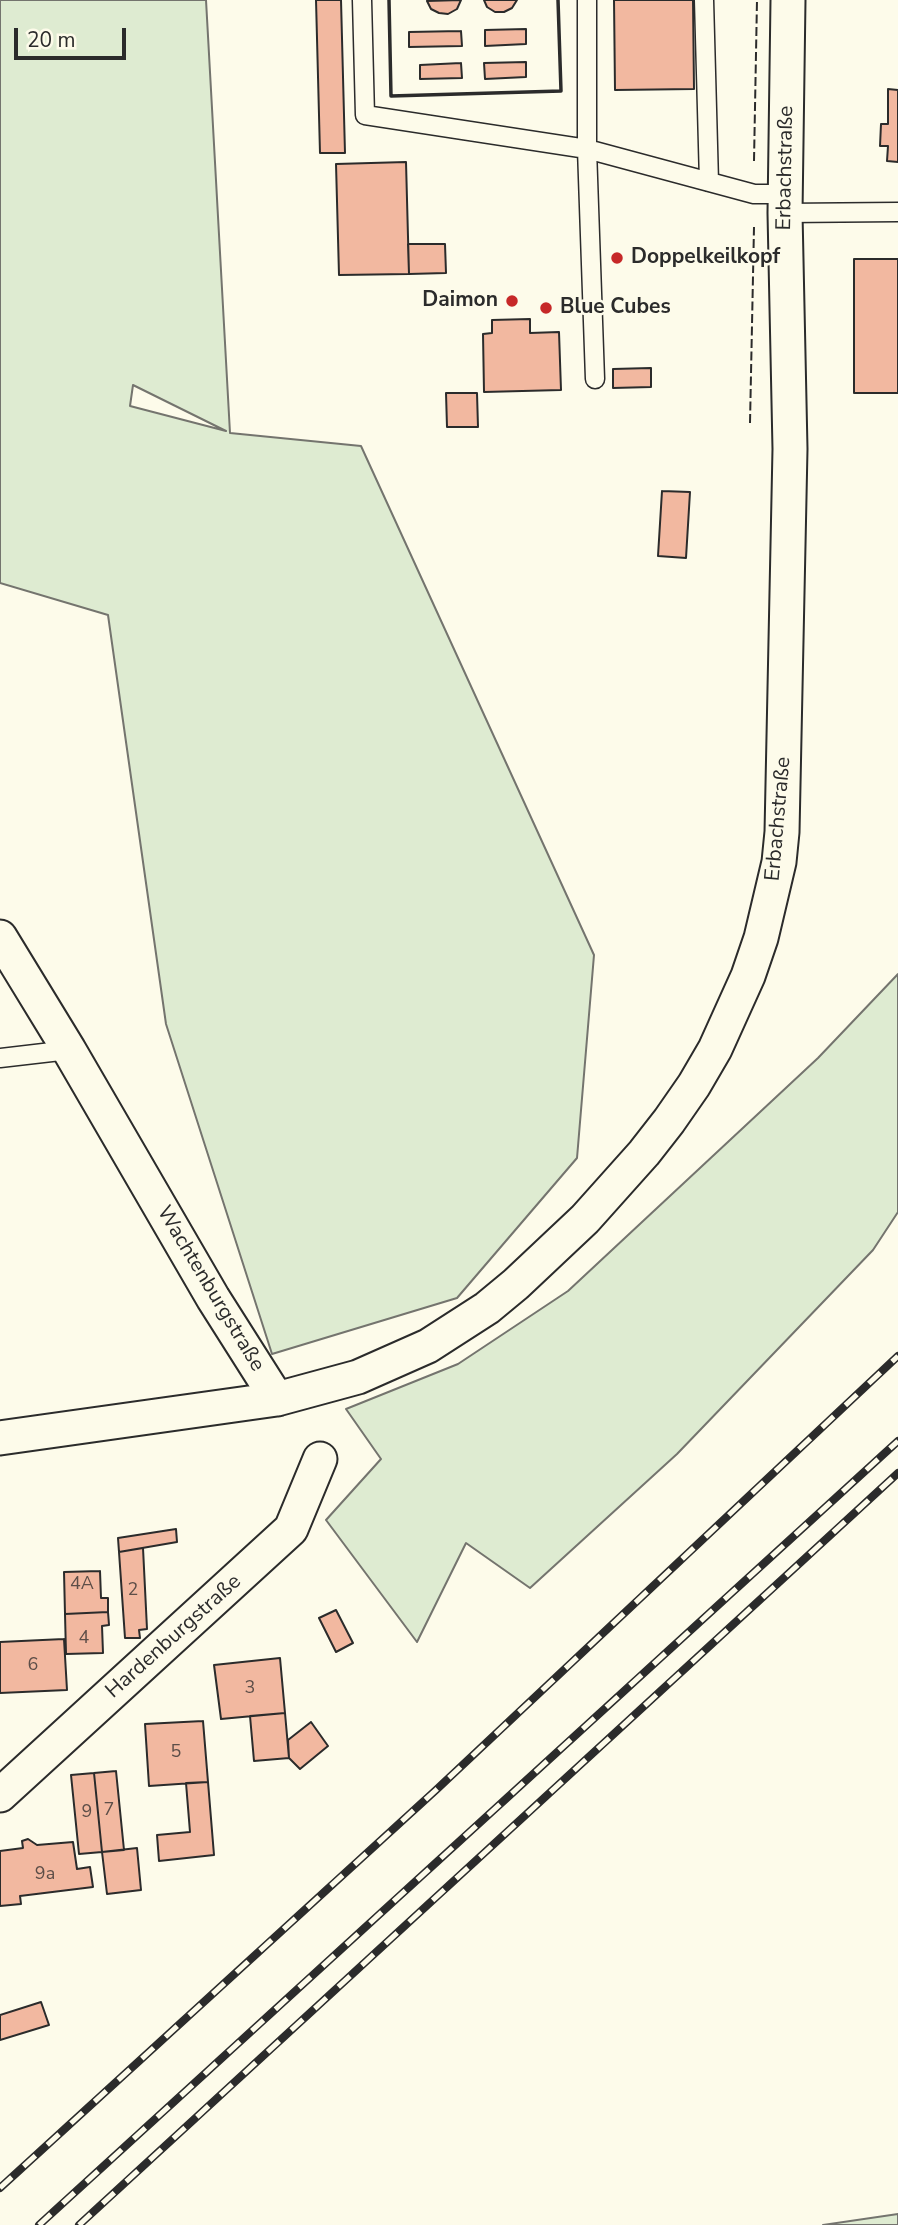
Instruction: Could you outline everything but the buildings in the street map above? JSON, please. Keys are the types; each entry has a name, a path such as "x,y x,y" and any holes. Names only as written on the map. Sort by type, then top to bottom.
{"street":[{"name":"Erbachstraße","path":"277,1399 358,1377 409,1356 468,1322 516,1284 584,1219 669,1121 715,1049 748,976 761,938 779,862 785,791 790,449 785,204 788,0"},
{"name":"Wachtenburgstraße","path":"0,937 213,1298 277,1399 0,1438"},
{"name":"Hardenburgstraße","path":"0,1795 291,1530 320,1459"}],"lane":[{"path":"362,0 365,115 587,149 785,204 898,212"},
{"path":"587,0 587,149 595,379"},
{"path":"704,0 709,182"},
{"path":"0,1058 69,1050"}],"green space":[{"path":"0,0 206,0 230,433 361,446 594,955 577,1158 457,1298 272,1354 166,1024 108,615 0,583","holes":["133,385 226,431 130,406"]},
{"path":"898,974 898,1212 873,1250 677,1454 530,1588 466,1543 417,1642 326,1520 381,1459 346,1409 458,1364 568,1291 818,1058"},
{"path":"898,2214 898,2225 823,2225"}],"railway":[{"path":"0,2188 436,1790 898,1356"},
{"path":"39,2225 898,1441"},
{"path":"79,2225 898,1473"}],"fence":[{"path":"754,161 757,0"},
{"path":"750,423 754,227"}],"wall":[{"path":"389,0 391,96 561,91 558,0"}],"place":[{"name":"Doppelkeilkopf","path":"617,258"},
{"name":"Daimon","path":"512,301"},
{"name":"Blue Cubes","path":"546,308"}]}
